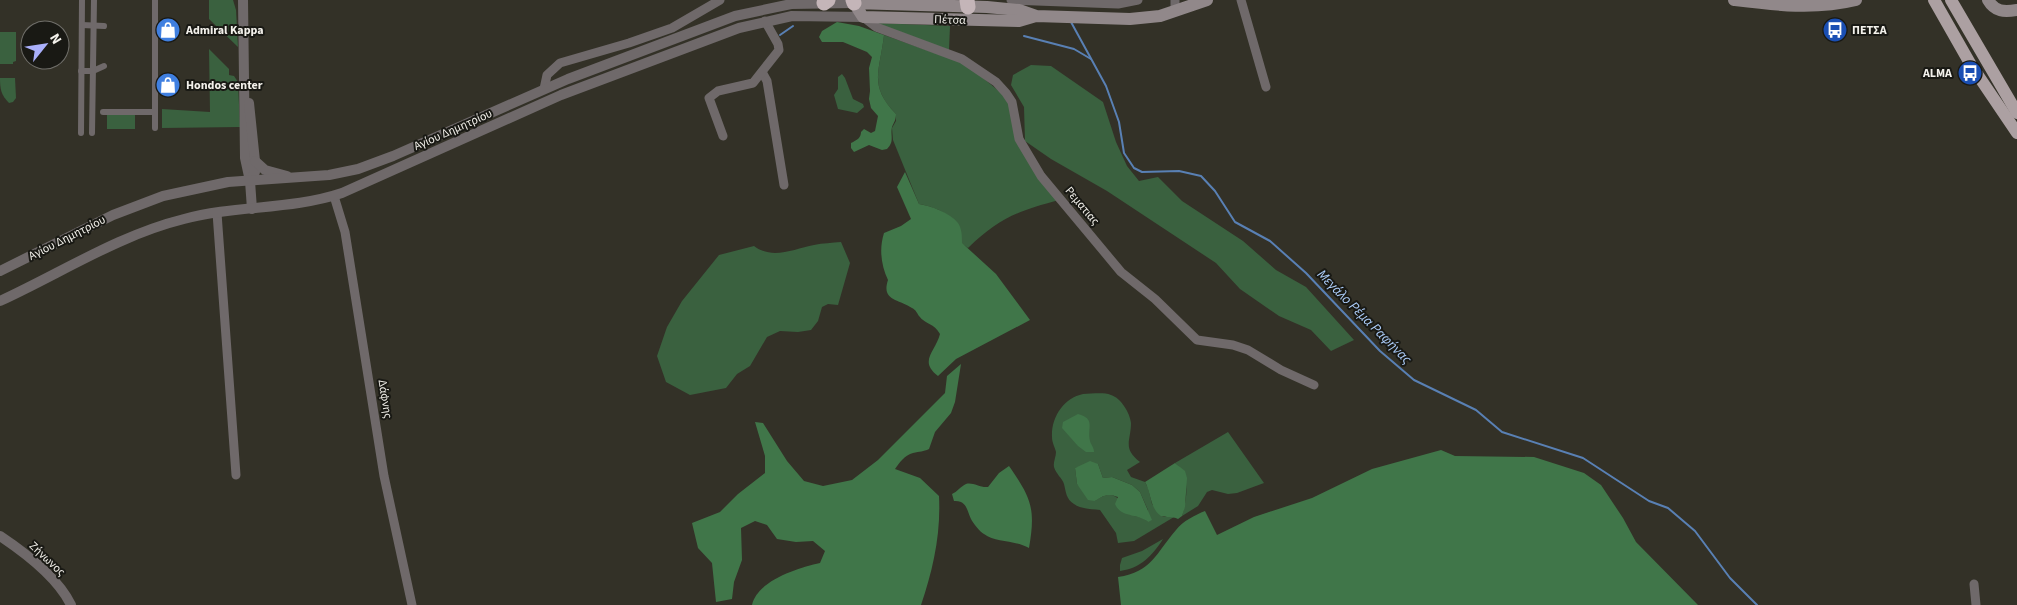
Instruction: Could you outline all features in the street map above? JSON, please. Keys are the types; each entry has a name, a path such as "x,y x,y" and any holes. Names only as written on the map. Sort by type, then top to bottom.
{"main road":[{"name":"Πέτσα","path":"909,4 967,9 1019,10 1036,16 1116,19 1145,18 1172,4 1207,0"},
{"path":"1734,0 1798,6 1823,5 1856,0"},
{"path":"1934,0 1971,65 2017,133"},
{"path":"1951,0 2017,113"},
{"path":"1988,0 2000,11 2017,10"},
{"path":"854,1 862,17"},
{"name":"Αγίου Δημητρίου","path":"854,1 909,4"},
{"name":"Πέτσα","path":"862,17 967,9"}],"street":[{"path":"81,134 82,0"},
{"path":"92,134 94,0"},
{"path":"243,0 246,86 255,162 255,172 250,181"},
{"path":"544,89 547,75 560,64 629,44 672,28 720,0"},
{"path":"1011,0 1118,4 1138,0"},
{"path":"1241,0 1266,87"},
{"path":"154,1 155,128"},
{"name":"Αγίου Δημητρίου","path":"3,269 101,220 137,205 201,187 329,174 379,162 544,89 735,16 801,2 854,1"},
{"name":"Αγίου Δημητρίου","path":"0,301 135,235 182,219 310,202 334,196 572,90 739,28 765,21 806,15 862,17"},
{"name":"Ρεματιας","path":"862,17 876,27 962,59 996,82 1012,102 1019,139 1042,176 1121,272 1155,299 1197,340 1233,345 1248,350 1296,379 1314,385"},
{"path":"723,136 709,102 711,95 718,91 753,83 762,72 779,48 765,21"},
{"path":"82,25 104,26"},
{"path":"81,71 93,71 104,66"},
{"path":"762,72 767,81 784,185"},
{"path":"246,86 244,111 245,158 250,181 252,209"},
{"path":"103,112 155,112"},
{"path":"255,162 266,170 290,178"},
{"name":"Δάφνης","path":"334,196 345,232 384,476 412,605"},
{"path":"217,213 236,475"},
{"name":"Ζήνωνος","path":"0,536 32,560 62,590 71,605"},
{"path":"1974,584 1976,605"}],"green space":[{"path":"209,0 233,0 236,10 238,47 209,19"},
{"path":"837,22 859,26 884,35 878,77 879,86 887,104 896,114 892,127 892,141 887,149 882,150 869,145 854,152 851,148 851,143 858,139 864,129 871,133 875,131 878,116 871,108 869,99 869,68 872,57 867,52 843,42 822,42 819,37 822,31"},
{"path":"876,23 950,26 949,50"},
{"path":"0,32 16,32 16,61 13,64 0,64"},
{"path":"884,35 957,61 972,69 1000,92 1008,101 1015,135 1059,200 1010,217 990,229 968,248 961,243 958,227 954,221 935,208 919,204 893,140 892,128 896,121 896,114 887,104 879,86 878,77"},
{"path":"209,49 229,69 229,75 234,76 238,82 240,127 162,128 162,109 210,112"},
{"path":"1031,65 1051,66 1103,102 1116,142 1127,166 1139,181 1158,177 1182,201 1243,241 1276,270 1306,287 1354,340 1331,351 1311,330 1279,316 1240,289 1216,263 1107,191 1051,159 1025,141 1024,107 1011,85 1013,75"},
{"path":"842,74 853,99 863,104 864,107 857,113 838,109 834,95 838,89 838,77"},
{"path":"0,78 15,78 16,98 13,102 9,103 6,100 1,89"},
{"path":"107,113 135,114 135,129 107,129"},
{"path":"905,172 919,204 940,210 958,223 961,230 962,243 996,274 1030,320 956,359 938,376 929,366 929,361 940,334 914,310 889,296 886,287 888,280 881,257 884,233 901,226 911,219 897,187"},
{"path":"841,242 850,263 838,305 828,304 822,307 818,321 811,330 798,332 780,331 767,337 750,366 737,374 726,388 690,395 666,382 657,356 667,327 682,301 719,255 754,246 761,250 776,253 817,244"},
{"path":"961,364 955,402 951,413 935,432 929,449 907,456 895,469 920,478 939,496 939,524 935,552 921,605 752,605 756,596 770,582 790,572 820,563 825,551 813,541 796,542 777,539 767,525 755,521 741,528 742,560 734,582 732,599 716,602 712,563 698,548 692,523 720,512 738,494 765,473 765,456 755,422 763,423 787,461 804,481 823,486 852,480 878,460 945,393 947,376"},
{"path":"1083,394 1105,394 1115,397 1121,403 1127,411 1131,423 1129,448 1134,457 1140,462 1127,470 1131,477 1145,482 1152,504 1163,517 1174,517 1134,541 1118,543 1116,533 1100,510 1083,508 1071,502 1063,482 1054,467 1056,452 1052,441 1052,430 1054,422 1060,409 1076,396","holes":["1098,464 1103,478 1112,477 1132,485 1140,492 1148,510 1148,522 1143,518 1134,516 1113,495 1108,495 1095,501 1077,484 1075,468"]},
{"path":"1078,414 1084,416 1089,421 1089,436 1094,452 1086,452 1078,446 1062,428 1063,422"},
{"path":"1228,432 1264,483 1237,493 1228,494 1212,490 1207,492 1198,506 1182,516 1186,495 1186,480 1184,474 1175,463"},
{"path":"1441,450 1455,456 1534,457 1584,473 1601,485 1636,542 1698,605 1121,605 1118,577 1139,571 1146,566 1179,527 1197,514 1205,511 1217,535 1254,517 1312,498 1372,469"},
{"path":"1090,461 1098,464 1103,478 1112,477 1132,485 1140,492 1152,520 1148,522 1121,511 1115,504 1118,497 1115,496 1106,495 1095,501 1088,500 1077,484 1075,468"},
{"path":"1175,463 1185,471 1187,478 1185,507 1182,516 1178,519 1163,517 1157,513 1145,482"},
{"path":"1009,466 1027,495 1030,504 1032,523 1029,548 1024,545 994,539 982,533 972,521 964,504 954,501 952,494 966,484 988,487 999,473"},
{"path":"1163,539 1155,551 1140,564 1120,571 1122,558 1142,551"}],"waterway":[{"name":"Μεγάλο Ρέμα Ραφήνας","path":"1071,22 1106,86 1119,122 1124,153 1134,168 1142,172 1179,171 1201,176 1215,191 1235,222 1270,241 1306,273 1380,351 1414,380 1476,410 1502,432 1583,458 1649,501 1668,508 1695,531 1730,578 1757,605"},
{"path":"780,35 793,26"},
{"path":"1024,36 1074,49 1091,59"}],"place":[{"name":"Admiral Kappa","path":"168,30"},
{"name":"ΠΕΤΣΑ","path":"1835,30"},
{"name":"ALMA","path":"1970,73"},
{"name":"Hondos center","path":"168,85"}]}
